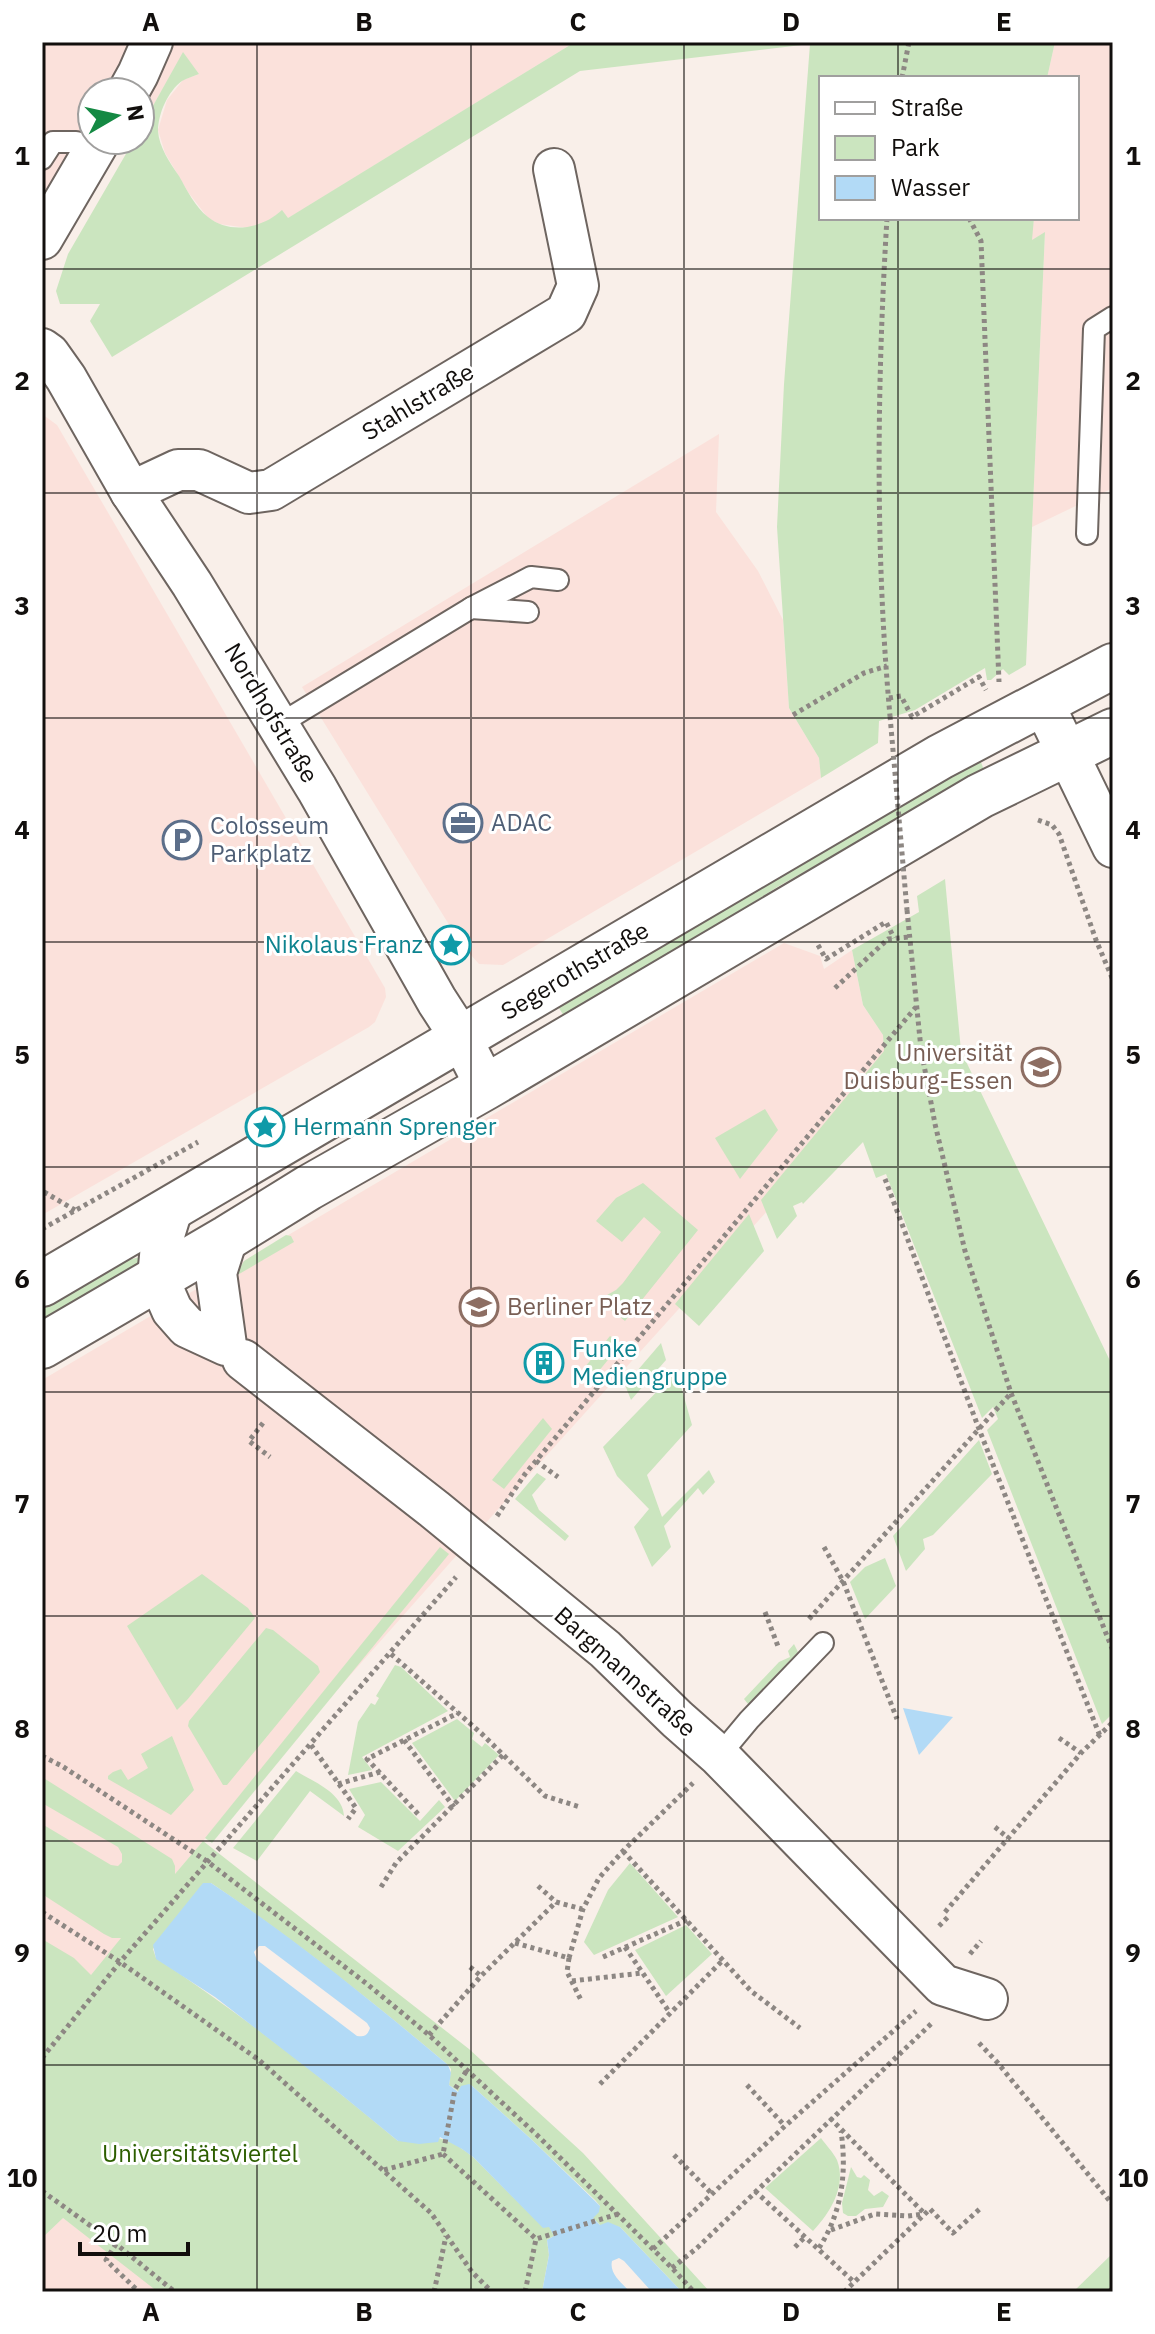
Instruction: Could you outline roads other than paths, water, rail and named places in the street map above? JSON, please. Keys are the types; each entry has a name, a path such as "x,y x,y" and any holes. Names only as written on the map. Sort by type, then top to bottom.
{"main road":[{"name":"Segerothstraße","path":"42,1284 927,765 1113,666"},
{"path":"42,1346 980,796 1113,731"}],"street":[{"path":"137,76 152,42"},
{"path":"42,239 90,156"},
{"name":"Stahlstraße","path":"131,492 178,470 199,470 249,493 271,490 566,313 578,286 554,169"},
{"name":"Nordhofstraße","path":"42,349 66,378 131,492 192,584 317,789 461,1038 486,1087"},
{"path":"1043,703 1113,847"},
{"path":"172,1209 161,1245 158,1278 172,1310 187,1327 226,1345 216,1273 227,1238"},
{"name":"Bargmannstraße","path":"243,1360 434,1509 605,1649 719,1756 941,2001 987,1999"}],"lane":[{"path":"42,159 53,142 76,142"},
{"path":"1087,534 1094,329 1113,317"},
{"path":"278,725 471,608 531,577 558,580"},
{"path":"471,608 528,612"},
{"path":"719,1756 823,1643"}],"water":[{"path":"903,1708 953,1717 919,1755"},
{"path":"203,1883 211,1883 332,1971 448,2065 451,2073 449,2085 458,2092 461,2086 471,2085 600,2206 593,2218 600,2225 608,2222 620,2227 682,2292 652,2292 619,2258 612,2261 612,2270 630,2292 542,2292 549,2255 547,2240 554,2236 549,2227 543,2228 473,2157 440,2137 438,2142 419,2144 398,2141 215,1997 156,1959 153,1945","holes":["259,1946 265,1946 367,2023 370,2028 367,2034 357,2036 257,1960 254,1952"]}],"place":[{"name":"ADAC","path":"463,823"},
{"name":"Colosseum Parkplatz","path":"182,840"},
{"name":"Nikolaus Franz","path":"451,945"},
{"name":"Universität Duisburg-Essen","path":"1041,1067"},
{"name":"Hermann Sprenger","path":"265,1127"},
{"name":"Berliner Platz","path":"479,1307"},
{"name":"Funke Mediengruppe","path":"544,1363"}],"park label":[{"name":"Universitätsviertel","path":"200,2154"}]}
